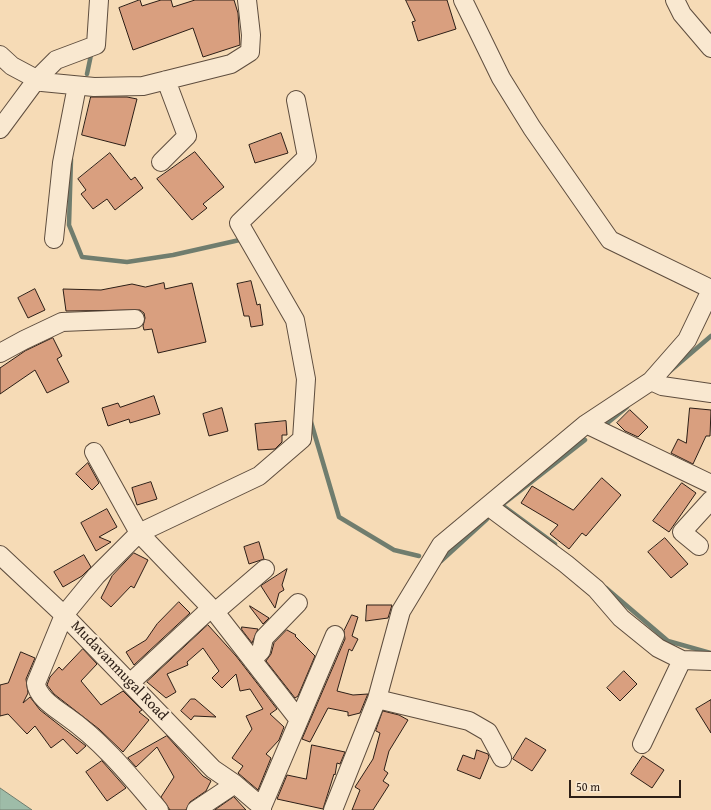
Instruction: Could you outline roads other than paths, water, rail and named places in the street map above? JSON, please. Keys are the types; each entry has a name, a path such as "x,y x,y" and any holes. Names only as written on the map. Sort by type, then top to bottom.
{"street":[{"path":"0,129 37,79 56,60 96,45 99,0"},
{"path":"0,55 12,66 42,82 94,87 142,86 230,64 250,52 251,35 247,0"},
{"path":"333,810 377,700 401,611 441,545 586,424 651,381 687,340 711,289 610,240 532,128 501,78 463,0"},
{"path":"675,0 682,14 711,48"},
{"path":"161,162 187,136 166,80"},
{"path":"54,239 62,163 77,86"},
{"path":"159,810 120,766 73,721 56,708 37,690 36,683 64,615 96,576 139,533 259,476 302,439 306,379 295,320 239,223 307,157 296,100"},
{"path":"0,353 62,322 135,319"},
{"path":"651,381 662,386 711,393"},
{"path":"586,424 711,484"},
{"path":"94,452 139,533 213,610 298,720"},
{"path":"699,546 682,532 711,500"},
{"path":"488,506 566,564 596,589 621,618 642,637 658,648 682,660 711,661"},
{"name":"Mudavanmugal Road","path":"2,556 64,615 213,769 235,784 262,808"},
{"path":"130,683 213,610 265,569"},
{"path":"252,660 261,651 264,638 298,603"},
{"path":"262,808 335,635"},
{"path":"642,744 682,660"},
{"path":"377,700 469,721 488,732 502,758"},
{"path":"196,810 235,784"}],"waterway":[{"path":"87,74 92,50"},
{"path":"71,159 69,225 82,257 127,262 173,255 244,239"},
{"path":"669,372 711,336"},
{"path":"605,425 627,407"},
{"path":"311,422 339,517 394,550 419,556"},
{"path":"555,544 502,505 585,440"},
{"path":"441,561 487,519"},
{"path":"606,588 668,641 711,653"}]}
